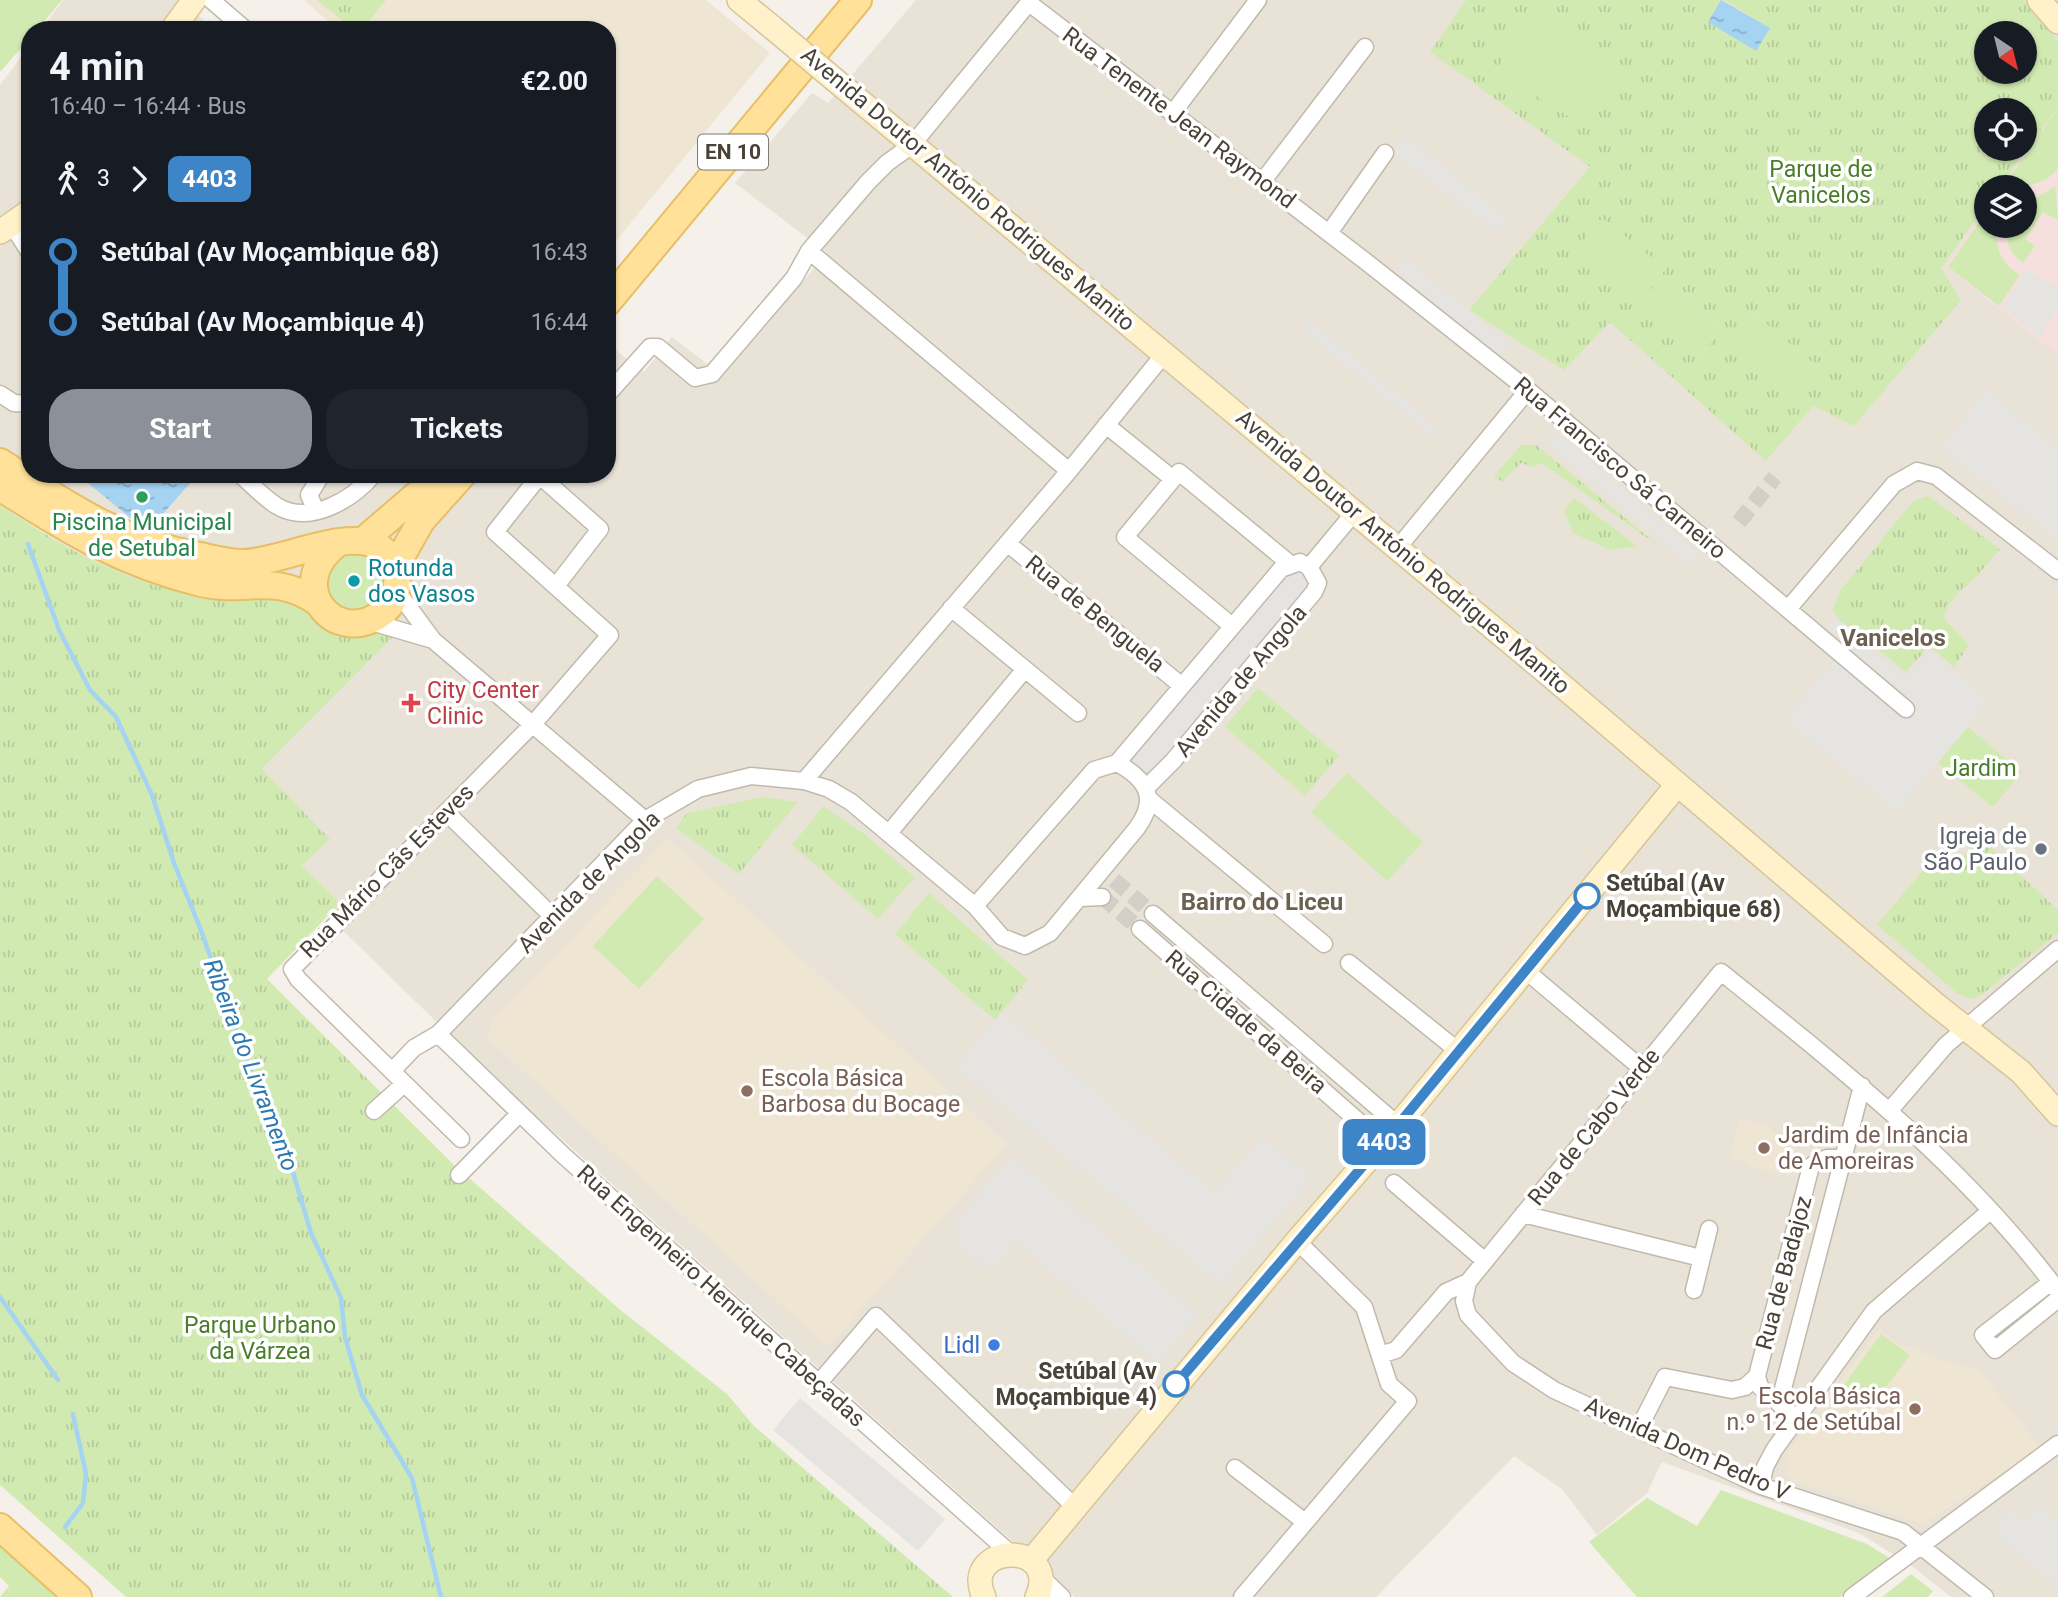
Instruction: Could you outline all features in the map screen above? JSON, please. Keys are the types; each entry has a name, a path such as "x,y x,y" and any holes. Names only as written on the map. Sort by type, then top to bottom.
{"main road":[{"name":"EN 10","path":"616,269 834,0"},
{"name":"EN 10","path":"616,292 858,0"},
{"path":"0,462 21,475"},
{"path":"35,483 116,532 170,551 241,563 273,559 350,542 378,546 396,579"},
{"path":"429,483 350,542 325,553 316,565 313,578 319,603 327,614 351,624 368,621 383,613 421,521 455,483"},
{"path":"0,487 88,541 144,568 205,584 289,587 319,603"},
{"path":"0,1527 78,1597"}],"street":[{"path":"179,21 194,0"},
{"path":"211,0 236,21"},
{"name":"Avenida Doutor António Rodrigues Manito","path":"739,0 1165,353 1353,514 1552,677 2021,1072 2058,1114"},
{"path":"1172,114 1258,0"},
{"path":"2039,0 2058,22"},
{"path":"616,385 650,347 660,349 695,378 705,378 794,278 809,251 868,182 887,163 912,145 1030,1"},
{"name":"Rua Tenente Jean Raymond","path":"1030,1 1172,114 1329,233"},
{"path":"1262,182 1365,47"},
{"path":"1329,233 1385,153"},
{"name":"Rua Francisco Sá Carneiro","path":"1329,233 1528,390 1906,709"},
{"path":"809,251 1069,471"},
{"path":"804,781 1069,471 1165,353"},
{"path":"1396,550 1528,390"},
{"path":"1,397 21,403"},
{"path":"1106,425 1173,479"},
{"path":"1788,609 1894,484 1917,471 1936,476 2058,571"},
{"path":"1232,626 1125,537 1179,472 1289,564 1300,562 1310,567 1353,514"},
{"path":"250,483 278,507 291,512 316,511 341,501 363,483"},
{"path":"316,483 309,495 316,511"},
{"path":"534,483 495,532 556,586 600,529 549,483"},
{"name":"Rua de Benguela","path":"1007,543 1182,686"},
{"name":"Avenida de Angola","path":"975,906 1084,777 1105,764 1117,763 1273,577 1289,564"},
{"name":"Avenida de Angola","path":"391,1071 414,1048 438,1034 645,820 671,802 723,780 751,776 804,781 840,795 890,833 975,906 1002,937 1025,946 1050,933 1147,815 1147,793 1309,600 1318,583 1310,567"},
{"path":"396,579 433,640 645,820"},
{"name":"Rua Mário Cãs Esteves","path":"461,1139 298,979 292,970 534,723 610,635 556,586"},
{"path":"951,608 1078,713"},
{"path":"368,621 433,640"},
{"path":"890,833 1025,669"},
{"path":"1117,763 1132,771 1147,793 1324,944"},
{"path":"984,1597 981,1583 986,1566 1001,1555 1029,1572 1075,1507 1297,1241 1383,1143 1677,785"},
{"path":"446,812 552,916"},
{"path":"1112,859 1114,880"},
{"path":"1080,898 1102,897"},
{"name":"Rua Cidade da Beira","path":"1153,914 1398,1125"},
{"name":"Rua Cidade da Beira","path":"1140,929 1383,1143"},
{"path":"1890,1111 1946,1045 2058,948"},
{"path":"1349,963 1457,1050"},
{"path":"1525,970 1641,1068"},
{"name":"Rua de Cabo Verde","path":"1381,1355 1396,1350 1446,1292 1468,1282 1721,972 1862,1086"},
{"name":"Rua Engenheiro Henrique Cabeçadas","path":"438,1034 519,1114 818,1384 1029,1572 1062,1597"},
{"path":"374,1111 404,1084"},
{"path":"1862,1086 1990,1211 2054,1286 1983,1335 1994,1350 2058,1299"},
{"name":"Rua de Badajoz","path":"1779,1404 1862,1086"},
{"path":"459,1175 519,1114"},
{"name":"Rua de Badajoz","path":"1798,1415 1779,1404 1760,1387 1757,1376 1811,1166 1827,1158 1844,1158"},
{"path":"1394,1183 1485,1261"},
{"path":"1762,1486 1768,1461 1874,1311 1990,1211"},
{"path":"1523,1214 1701,1258"},
{"path":"1694,1290 1709,1229"},
{"path":"1242,1597 1408,1401 1389,1384 1364,1307 1297,1241"},
{"name":"Avenida Dom Pedro V","path":"1468,1282 1464,1301 1468,1315 1513,1363 1554,1390 1762,1486 1903,1532 1985,1597"},
{"path":"818,1384 876,1316 1075,1507"},
{"path":"1639,1428 1665,1377 1735,1390 1747,1386 1757,1376"},
{"path":"1852,1597 2058,1444"},
{"path":"1235,1468 1304,1522"}],"shaded area":[{"path":"63,0 179,0 205,21 48,21"},
{"path":"304,0 706,0 770,53 616,241 616,21 328,21"},
{"path":"916,0 2058,0 2058,1597 1951,1597 1913,1567 1859,1533 1662,1462 1647,1493 1597,1535 1562,1489 1514,1456 1376,1597 1075,1597 499,1083 328,916 340,903 302,866 329,839 262,769 399,631 367,603 166,589 128,577 86,558 0,505 0,85 21,57 21,483 616,483 616,350 644,372 672,337 723,376 827,253 735,183 812,93 828,103"},
{"path":"2058,106 2058,355 1946,267 1974,226 1974,238 2037,238 2037,175 2010,175 2020,161 2037,161 2037,136"},
{"path":"1407,137 1503,215 1505,223 1501,229 1495,230 1395,156 1400,138"},
{"path":"1404,257 1510,345 1499,357 1394,268"},
{"path":"2027,269 2058,289 2058,308 2040,337 2002,307"},
{"path":"1311,321 1441,431 1436,439 1302,330"},
{"path":"1986,389 2058,449 2058,540 1941,448"},
{"path":"1558,435 1698,554 1689,565 1548,446"},
{"path":"1289,563 1317,579 1146,788 1117,763"},
{"path":"1834,619 1906,678 1929,651 1989,700 1897,812 1785,720 1847,645 1827,628"},
{"name":"Escola Básica Barbosa du Bocage","path":"668,839 1007,1144 828,1347 488,1039 492,1020"},
{"path":"1002,1012 1215,1193 1262,1138 1312,1177 1221,1285 956,1067"},
{"name":"Jardim de Infância de Amoreiras","path":"1739,1119 1773,1127 1772,1132 1798,1138 1789,1176 1748,1166 1748,1162 1730,1158"},
{"path":"1012,1156 1198,1315 1157,1363 1016,1242 990,1271 955,1241 962,1232 953,1225"},
{"name":"Escola Básica n.º 12 de Setúbal","path":"1879,1329 1900,1346 1922,1349 1924,1354 1979,1371 2041,1448 1923,1524 1794,1481 1787,1473 1788,1452"},
{"path":"800,1398 945,1519 918,1551 773,1430"},
{"path":"2038,1506 2058,1523 2058,1586 1994,1534 2008,1510 2025,1521"}],"green space":[{"path":"0,0 62,0 44,21 21,21 21,48 0,72"},
{"path":"317,0 386,0 369,21 343,21"},
{"name":"Parque de Vanicelos","path":"1466,0 1721,0 1708,22 1770,28 1724,0 2024,0 2058,42 2058,107 2037,135 2037,98 1974,98 1974,161 2018,161 2008,175 1974,175 1974,222 1941,268 1961,300 1854,426 1813,406 1766,461 1610,322 1564,370 1469,310 1590,167 1430,52","holes":["1532,14 1618,69 1582,125 1496,70","1602,218 1666,269 1639,302 1575,251","1660,278 1722,328 1698,359 1635,308","1757,316 1818,367 1791,399 1731,348"]},
{"path":"1532,14 1619,69 1582,125 1496,70"},
{"path":"2058,108 2058,168 2053,174 2037,182 2037,175 2011,175 2021,161 2037,161 2037,138"},
{"path":"2055,186 2058,220 2043,212 2037,221 2037,197"},
{"path":"1602,218 1667,269 1660,278 1723,329 1697,359 1635,308 1639,302 1575,251"},
{"path":"1974,229 1974,238 1997,238 2000,255 2013,271 2020,275 1999,306 1948,267"},
{"path":"2008,238 2026,238 2035,246 2023,263 2009,247"},
{"path":"1758,316 1818,367 1791,399 1730,348"},
{"path":"1521,445 1536,445 1664,550 1542,463 1533,467 1521,463 1502,482 1494,476"},
{"path":"1928,496 2000,549 1948,606 1944,618 1969,645 1954,667 1929,646 1906,672 1837,617 1833,610 1840,591 1913,501"},
{"path":"1574,498 1637,546 1610,550 1573,533 1564,511"},
{"name":"Parque Urbano da Várzea","path":"0,505 76,552 115,571 157,586 282,599 302,607 338,637 399,631 262,769 330,839 302,866 340,903 267,979 453,1164 618,1308 727,1394 754,1426 953,1597 126,1597 0,1485"},
{"path":"349,553 361,553 376,561 384,576 384,588 376,603 361,611 349,611 334,603 326,588 326,576 334,561"},
{"path":"1258,688 1339,756 1305,796 1225,727"},
{"name":"Jardim","path":"1968,727 2022,772 1993,807 1938,763"},
{"path":"1347,773 1423,842 1387,881 1311,812"},
{"path":"762,797 798,802 739,874 676,828 687,813"},
{"path":"823,806 863,833 915,877 878,919 792,845"},
{"path":"1982,839 2058,910 2058,933 1980,996 1970,999 1958,994 1877,925 1933,858 1948,870"},
{"path":"657,876 704,919 639,989 593,946"},
{"path":"929,893 1028,980 995,1020 895,934"},
{"path":"1881,1334 1910,1355 1869,1410 1841,1389"},
{"path":"1721,1490 1867,1544 1891,1559 1840,1597 1637,1597 1589,1542 1647,1498 1697,1526"},
{"path":"0,1538 67,1597 0,1597 9,1586 0,1577"},
{"path":"1911,1574 1933,1591 1928,1597 1882,1597"}],"water":[{"path":"1721,0 1770,28 1756,51 1708,22"},
{"name":"Piscina Municipal de Setubal","path":"88,483 190,483 156,522 134,521"}],"waterway":[{"name":"Ribeira do Livramento","path":"28,544 59,630 90,690 116,717 152,795 261,1101 285,1145 311,1233 341,1298 345,1337 362,1395 412,1478 441,1597"},
{"path":"0,1297 58,1380"},
{"path":"65,1527 83,1503 86,1474 73,1414"}],"tunnel":[{"path":"1739,522 1775,477"},
{"path":"1114,880 1153,914"},
{"path":"1102,897 1140,929"}],"bus line":[{"name":"4403","path":"1176,1384 1398,1125 1457,1050 1587,896"}],"place":[{"name":"Piscina Municipal de Setubal","path":"142,497"},
{"name":"Rotunda dos Vasos","path":"354,581"},
{"name":"City Center Clinic","path":"411,703"},
{"name":"Igreja de São Paulo","path":"2041,849"},
{"name":"Setúbal (Av Moçambique 68)","path":"1587,896"},
{"name":"Escola Básica Barbosa du Bocage","path":"747,1091"},
{"name":"Jardim de Infância de Amoreiras","path":"1764,1148"},
{"name":"Lidl","path":"994,1345"},
{"name":"Setúbal (Av Moçambique 4)","path":"1176,1384"},
{"name":"Escola Básica n.º 12 de Setúbal","path":"1915,1409"}],"district":[{"name":"Vanicelos","path":"1893,638"},
{"name":"Bairro do Liceu","path":"1262,902"}]}
